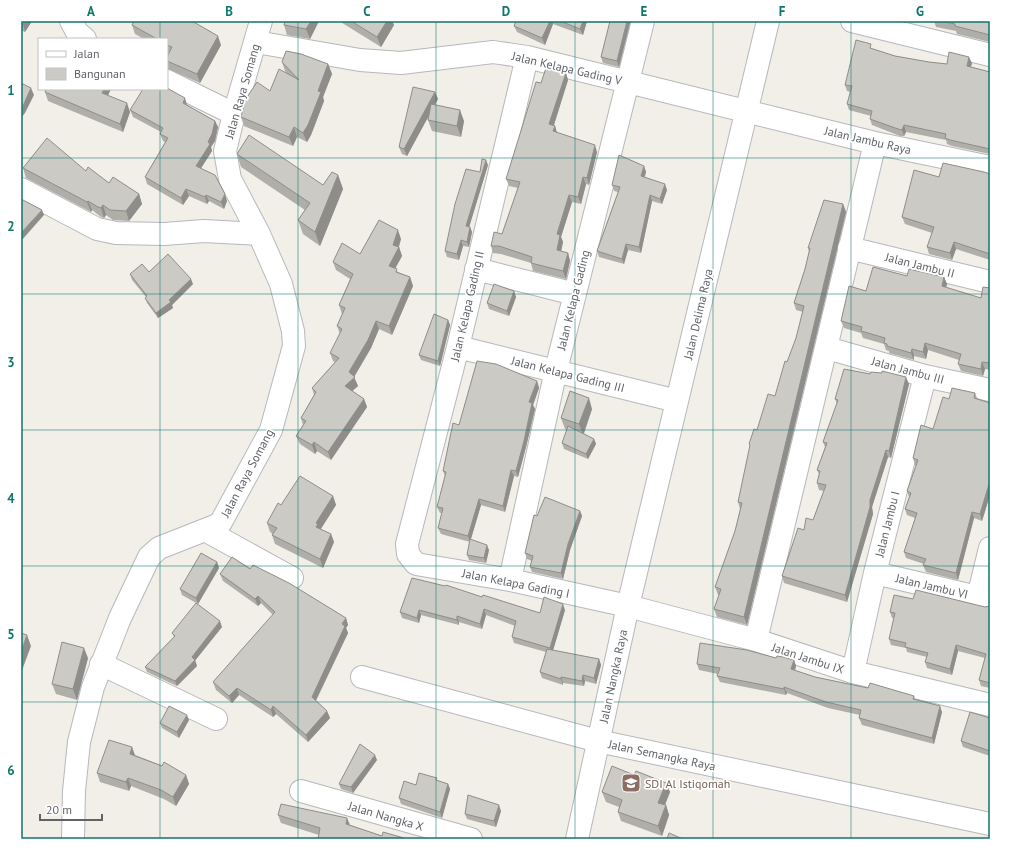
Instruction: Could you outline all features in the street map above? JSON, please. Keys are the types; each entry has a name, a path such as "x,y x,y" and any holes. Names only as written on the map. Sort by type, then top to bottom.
{"street":[{"path":"71,21 77,32 84,38"},
{"name":"Jalan Raya Somang","path":"73,839 74,790 79,742 92,687 101,664 149,557 159,548 220,524 271,430 294,346 293,332 281,284 259,234 230,178 225,151 234,114 262,21"},
{"name":"Jalan Kelapa Gading","path":"510,580 556,370 629,83 643,21"},
{"name":"Jalan Delima Raya","path":"628,606 768,21"},
{"path":"852,21 902,27 990,55"},
{"name":"Jalan Kelapa Gading V","path":"256,42 360,60 401,63 493,52 527,57 747,111"},
{"name":"Jalan Kelapa Gading II","path":"408,554 407,544 458,346 527,57"},
{"path":"168,81 234,114"},
{"name":"Jalan Jambu Raya","path":"747,111 875,143 990,167"},
{"path":"756,640 875,143"},
{"path":"21,189 97,229 116,233 164,234 204,231 259,234"},
{"name":"Jalan Jambu II","path":"849,248 990,282"},
{"path":"476,269 575,294"},
{"name":"Jalan Kelapa Gading III","path":"458,346 677,401"},
{"name":"Jalan Jambu III","path":"827,348 925,376 990,390"},
{"name":"Jalan Jambu I","path":"853,672 875,573 925,376"},
{"path":"205,530 292,578"},
{"path":"984,598 990,548"},
{"name":"Jalan Kelapa Gading I","path":"408,554 416,564 510,580 628,606"},
{"name":"Jalan Jambu VI","path":"875,573 984,598"},
{"name":"Jalan Jambu IX","path":"628,606 756,640 853,672 990,705"},
{"name":"Jalan Nangka Raya","path":"577,839 628,606"},
{"path":"101,664 216,719"},
{"name":"Jalan Semangka Raya","path":"362,677 598,741 990,824"},
{"name":"Jalan Nangka X","path":"301,791 443,836 471,839"}],"building":[{"path":"134,21 192,21 218,36 197,74 168,61 168,55 172,47 168,45 168,38 155,38 132,25"},
{"path":"285,21 311,21 306,29 284,25"},
{"path":"351,21 387,21 377,37"},
{"path":"516,21 550,21 542,38 514,26"},
{"path":"560,21 583,21 580,29"},
{"path":"610,21 627,21 617,61 601,57"},
{"path":"940,21 990,21 990,35 955,26 955,24"},
{"path":"856,40 871,44 870,48 895,56 929,62 947,64 949,52 969,57 967,66 990,72 990,149 950,140 945,138 946,134 904,125 902,130 898,129 870,119 872,111 847,104 852,86 845,85"},
{"path":"286,51 301,54 328,64 318,91 321,92 308,125 303,133 294,127 289,137 241,117 245,100 257,82 270,91 279,69 299,80 282,62"},
{"path":"546,68 566,73 549,124 555,126 553,131 595,145 587,178 583,177 578,197 569,195 557,234 560,235 557,250 568,253 563,271 531,263 532,257 499,246 491,246 494,232 502,234 520,182 506,179 536,82 541,83"},
{"path":"21,83 31,88 21,108"},
{"path":"413,87 435,92 404,149 399,147"},
{"path":"168,89 185,98 183,103 215,121 212,134 208,142 210,144 196,166 215,175 225,194 221,202 206,195 205,197 186,189 181,198 145,177 168,138 160,134 163,128 130,110 142,90 168,90"},
{"path":"46,90 104,90 102,93 127,103 120,124 45,92"},
{"path":"431,104 460,110 457,126 428,120"},
{"path":"249,135 323,185 332,172 338,175 315,232 298,220 310,203 237,154"},
{"path":"47,138 86,171 88,167 109,183 113,177 139,194 126,211 110,210 103,205 101,208 23,168"},
{"path":"619,155 644,166 641,176 665,184 660,199 650,195 639,247 626,244 622,259 597,251 620,187 612,185"},
{"path":"482,159 486,160 466,226 470,227 467,242 461,240 457,254 445,251 455,204 466,169 480,172"},
{"path":"943,163 990,174 990,254 954,242 950,253 927,247 934,227 902,217 914,170 939,177"},
{"path":"21,199 42,210 21,233"},
{"path":"824,200 843,204 744,617 714,609 721,589 715,587 735,531 742,503 738,502 749,444 754,429 757,430 768,394 775,396 785,361 787,362 796,338 804,306 794,303 805,269 810,248 808,248"},
{"path":"379,220 398,230 393,245 399,247 389,266 397,269 396,272 410,277 389,326 376,321 368,340 349,372 355,377 345,386 364,399 328,452 314,442 312,445 296,436 306,421 301,418 316,392 312,388 339,358 330,353 342,329 337,326 345,308 339,305 353,274 333,262 342,243 360,254"},
{"path":"168,254 191,279 169,300 171,302 156,313 145,298 147,296 130,274 142,264 149,272"},
{"path":"873,267 907,276 909,269 944,277 942,286 981,298 983,287 990,288 990,363 982,362 981,369 958,364 961,354 925,343 923,352 912,349 911,353 887,346 887,344 884,343 885,338 861,331 862,327 841,321 849,286 866,291"},
{"path":"494,284 514,291 507,311 487,303"},
{"path":"434,314 448,320 438,361 419,355"},
{"path":"477,361 496,364 537,381 529,402 532,403 516,471 511,470 503,506 479,499 468,536 438,528 443,508 437,507 446,472 443,471 453,423 459,425"},
{"path":"844,369 870,374 871,372 882,373 882,371 906,377 889,451 886,450 870,500 870,507 845,595 782,576 798,528 804,530 806,518 813,520 826,485 817,483 820,471 817,470 827,443 823,442 838,400 835,399"},
{"path":"952,388 975,393 974,398 990,403 990,481 980,514 972,512 956,573 923,565 926,559 904,552 917,513 905,509 911,493 907,491 918,460 913,458 921,425 933,429 943,397 949,399"},
{"path":"570,391 589,398 579,424 561,418"},
{"path":"568,426 594,439 586,454 562,443"},
{"path":"300,476 333,496 316,523 318,524 316,527 331,534 320,559 272,535 277,528 267,523 278,503 281,505"},
{"path":"545,497 580,511 568,544 561,573 530,567 533,556 525,553 534,515 537,516"},
{"path":"470,539 487,545 484,558 467,555"},
{"path":"201,553 217,562 196,598 180,589"},
{"path":"232,557 250,569 253,565 289,583 346,618 342,624 345,626 312,697 327,711 306,735 273,706 271,710 237,688 229,696 213,682 275,612 258,596 255,599 220,574"},
{"path":"412,578 446,585 482,597 483,595 540,613 544,597 563,604 550,648 512,637 516,621 484,609 480,624 457,616 457,620 419,610 417,618 400,612"},
{"path":"916,590 985,607 990,606 990,683 979,680 986,654 956,645 950,669 925,662 928,653 905,647 906,643 889,639 895,613 890,612 894,595 913,599"},
{"path":"196,603 220,621 192,657 195,660 175,681 145,667 175,636 172,633"},
{"path":"21,633 27,635 21,652"},
{"path":"62,642 84,648 73,689 52,684"},
{"path":"700,643 747,650 776,658 777,656 783,657 794,660 791,669 815,677 868,688 870,683 914,696 913,699 940,706 932,738 859,718 861,710 826,702 784,687 784,689 717,676 720,668 697,664"},
{"path":"547,649 599,659 594,678 583,675 582,681 561,677 561,679 540,672"},
{"path":"169,706 187,715 177,732 160,723"},
{"path":"970,712 990,718 990,751 961,741"},
{"path":"109,740 132,747 130,754 162,766 164,762 186,775 173,797 161,790 128,778 126,782 97,773"},
{"path":"360,744 375,755 351,787 339,784"},
{"path":"612,766 634,775 636,771 666,783 658,803 666,805 658,826 618,812 622,800 602,792"},
{"path":"419,773 437,778 436,780 448,784 440,812 399,798 404,781 416,785"},
{"path":"468,795 499,805 494,821 465,814"},
{"path":"281,804 347,818 346,824 382,836 383,832 404,839 318,839 320,828 278,815"},
{"path":"669,833 683,839 667,839"}],"place":[{"name":"SDI Al Istiqomah","path":"631,783"}]}
